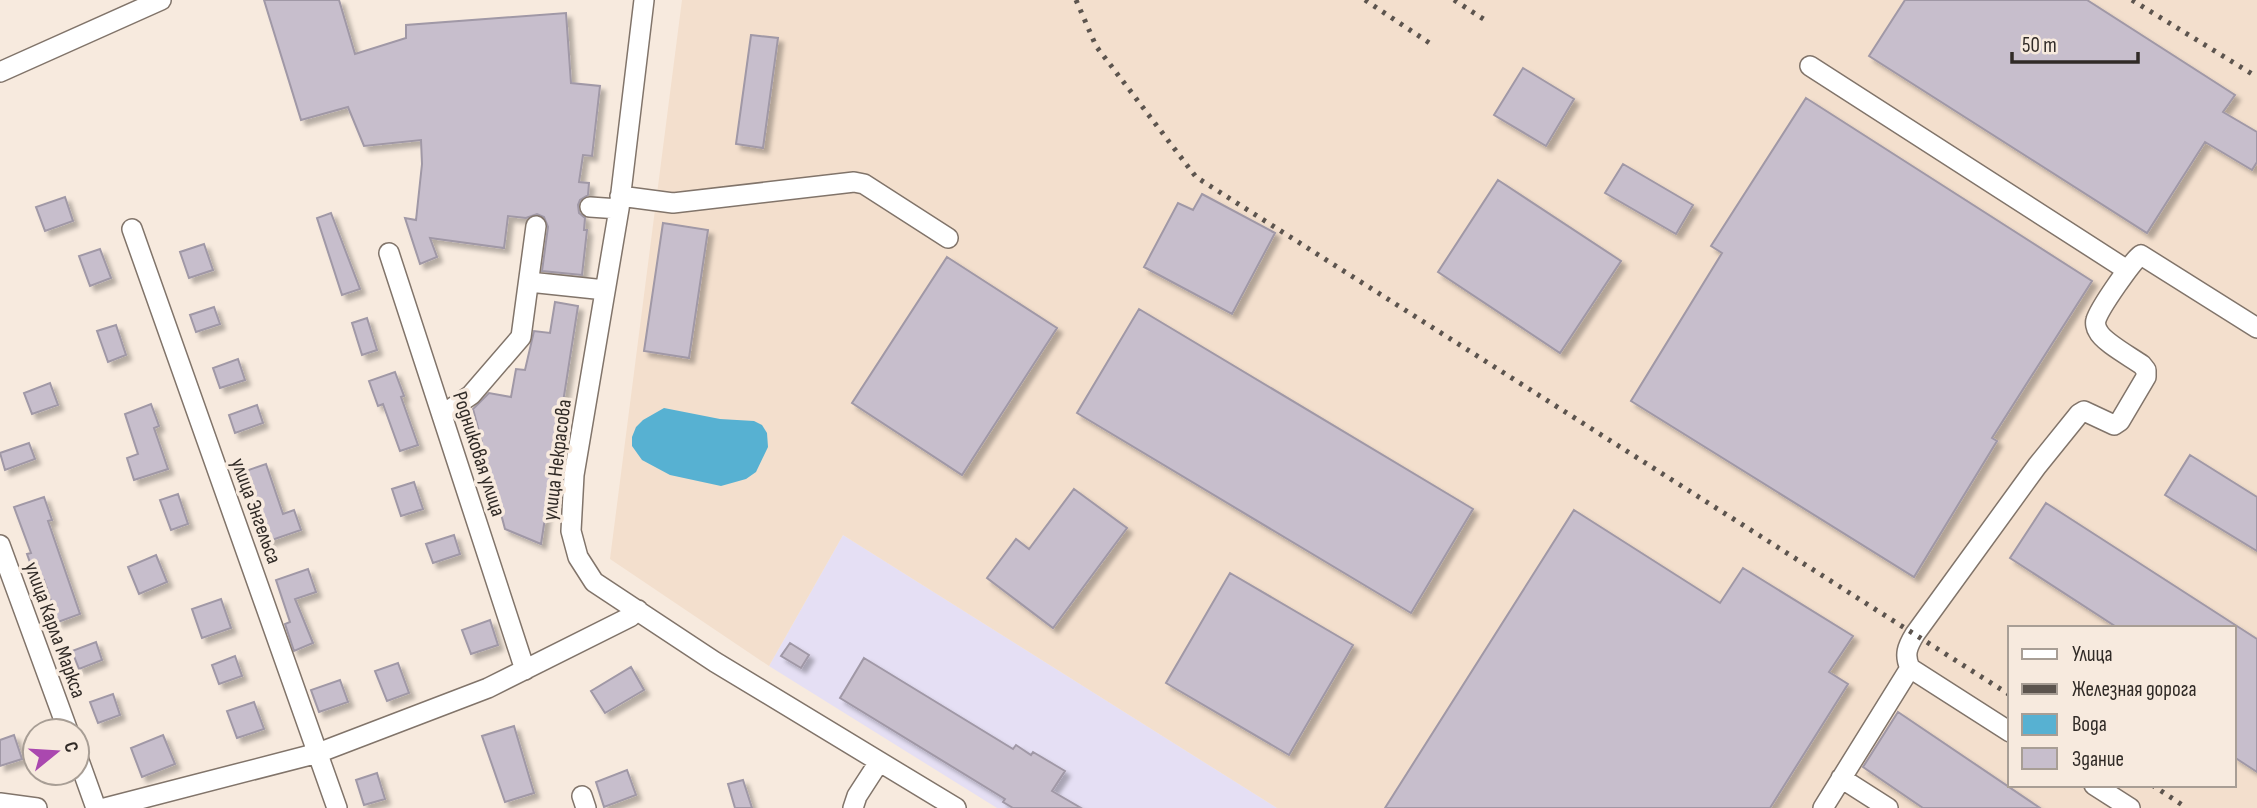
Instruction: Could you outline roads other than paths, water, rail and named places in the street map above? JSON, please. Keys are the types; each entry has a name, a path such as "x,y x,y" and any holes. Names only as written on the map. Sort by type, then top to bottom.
{"street":[{"path":"0,72 161,0"},
{"name":"улица Некрасова","path":"644,0 619,203 573,475 571,531 578,557 594,582 715,662 956,808"},
{"path":"1810,66 2127,270"},
{"path":"590,208 619,203 673,203 854,182 864,184 948,238"},
{"path":"442,415 471,396 521,337 536,226"},
{"name":"улица Энгельса","path":"132,229 337,808"},
{"name":"Родниковая улица","path":"389,253 525,670"},
{"path":"2008,731 1910,668 1905,658 1915,634 2037,466 2079,414 2090,412 2114,425 2120,421 2146,377 2146,370 2142,365 2101,336 2096,328 2096,320 2127,270 2137,257 2145,256 2257,328"},
{"path":"529,282 605,290"},
{"name":"улица Карла Маркса","path":"0,545 63,717"},
{"path":"104,808 318,753 488,688 638,610"},
{"path":"1823,808 1910,668"},
{"path":"853,808 857,796 879,762"},
{"path":"1841,778 1888,808"},
{"path":"88,787 96,808"},
{"path":"2097,787 2130,808"},
{"path":"0,803 37,808"}],"water":[{"path":"664,408 720,419 754,421 762,425 767,433 768,447 756,472 746,479 721,486 670,475 642,460 632,446 636,427"}],"railway":[{"path":"1076,0 1096,46 1196,177 2008,694"},
{"path":"1365,0 1434,46"},
{"path":"1454,0 1485,20"},
{"path":"2132,0 2257,77"},
{"path":"2155,787 2187,808"}]}
